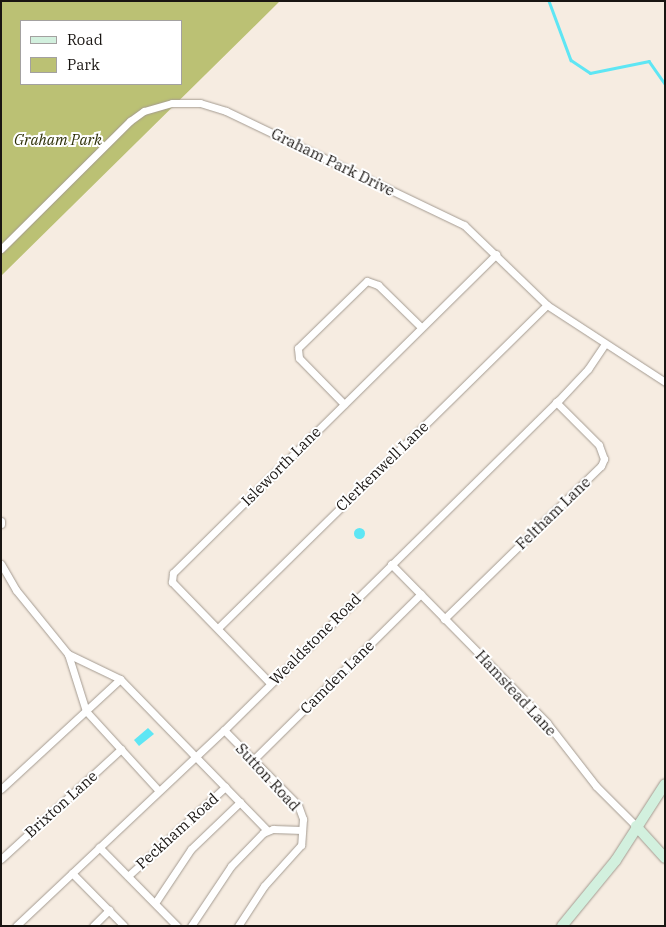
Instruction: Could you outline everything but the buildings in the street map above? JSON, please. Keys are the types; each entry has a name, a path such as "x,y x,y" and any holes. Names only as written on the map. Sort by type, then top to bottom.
{"street":[{"name":"Graham Park Drive","path":"1,249 130,121 144,111 172,104 200,103 226,111 464,225 496,254 546,305 665,382"},
{"name":"Isleworth Lane","path":"270,683 172,582 174,573 496,254"},
{"path":"344,404 299,358 298,348 367,281 378,285 421,327"},
{"name":"Clerkenwell Lane","path":"218,628 546,305"},
{"name":"Wealdstone Road","path":"16,926 224,730 556,402 588,368 605,344"},
{"name":"Feltham Lane","path":"444,619 601,466 604,459 599,445 556,402"},
{"path":"1,564 16,590 68,654 86,711 159,791"},
{"name":"Hamstead Lane","path":"391,564 547,723 596,786 636,826"},
{"name":"Camden Lane","path":"253,760 421,594"},
{"path":"68,654 120,680 267,830"},
{"path":"1,789 120,680"},
{"name":"Sutton Road","path":"224,730 302,812 301,845 264,886 238,926"},
{"name":"Brixton Lane","path":"1,859 121,749"},
{"path":"562,926 616,860 636,826 665,784"},
{"name":"Peckham Road","path":"128,876 225,787"},
{"path":"155,903 191,849 240,802"},
{"path":"636,826 665,858"},
{"path":"191,926 234,862 267,830 302,830"},
{"path":"99,847 177,926"},
{"path":"72,873 124,926"},
{"path":"93,926 108,910"}],"green space":[{"name":"Graham Park","path":"1,1 280,1 1,276"}],"water":[{"path":"357,528 361,528 364,533 363,537 357,538 354,535 354,531"},
{"path":"148,728 154,734 139,746 134,740"}],"waterway":[{"path":"549,1 571,60 590,73 649,61 665,84"}]}
